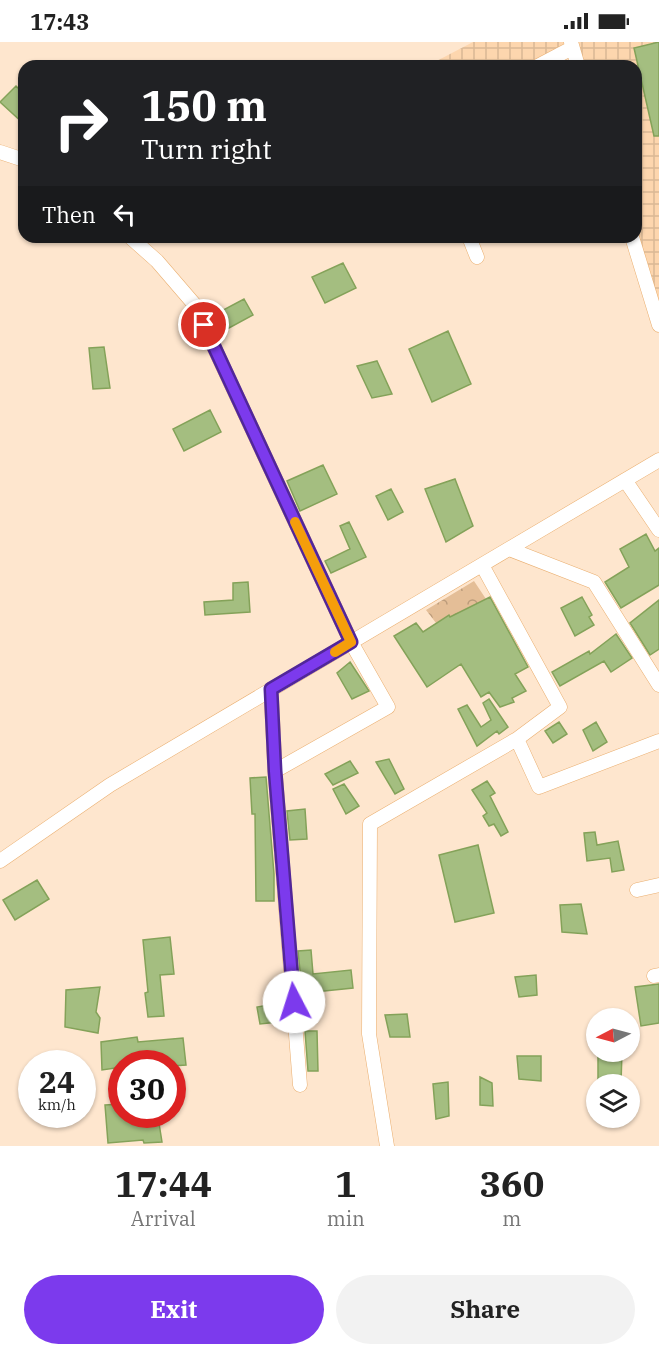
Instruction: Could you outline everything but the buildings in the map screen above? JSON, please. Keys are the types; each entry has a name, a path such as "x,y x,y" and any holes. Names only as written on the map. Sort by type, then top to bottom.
{"street":[{"path":"548,60 572,45 576,60"},
{"path":"0,152 18,158"},
{"path":"137,243 157,261 194,304 351,642 388,707 275,771"},
{"path":"471,243 477,257"},
{"path":"634,243 659,325"},
{"path":"0,861 110,785 659,460"},
{"path":"625,480 659,530"},
{"path":"509,549 594,582 659,685"},
{"path":"387,1146 369,1034 370,824 517,739 560,707 482,565"},
{"path":"271,689 275,771 300,1085"},
{"path":"517,739 539,787 659,741"},
{"path":"637,890 659,885"}],"shaded area":[{"path":"473,42 659,42 659,325 638,243 642,243 642,60 576,60 573,48 550,60 438,60"}],"green space":[{"path":"474,581 486,599 463,611 487,676 449,615 436,623 426,610"}],"slow traffic":[{"path":"295,522 351,642 335,652"}],"route":[{"path":"204,325 351,642 271,689 275,771 294,1002"}]}
